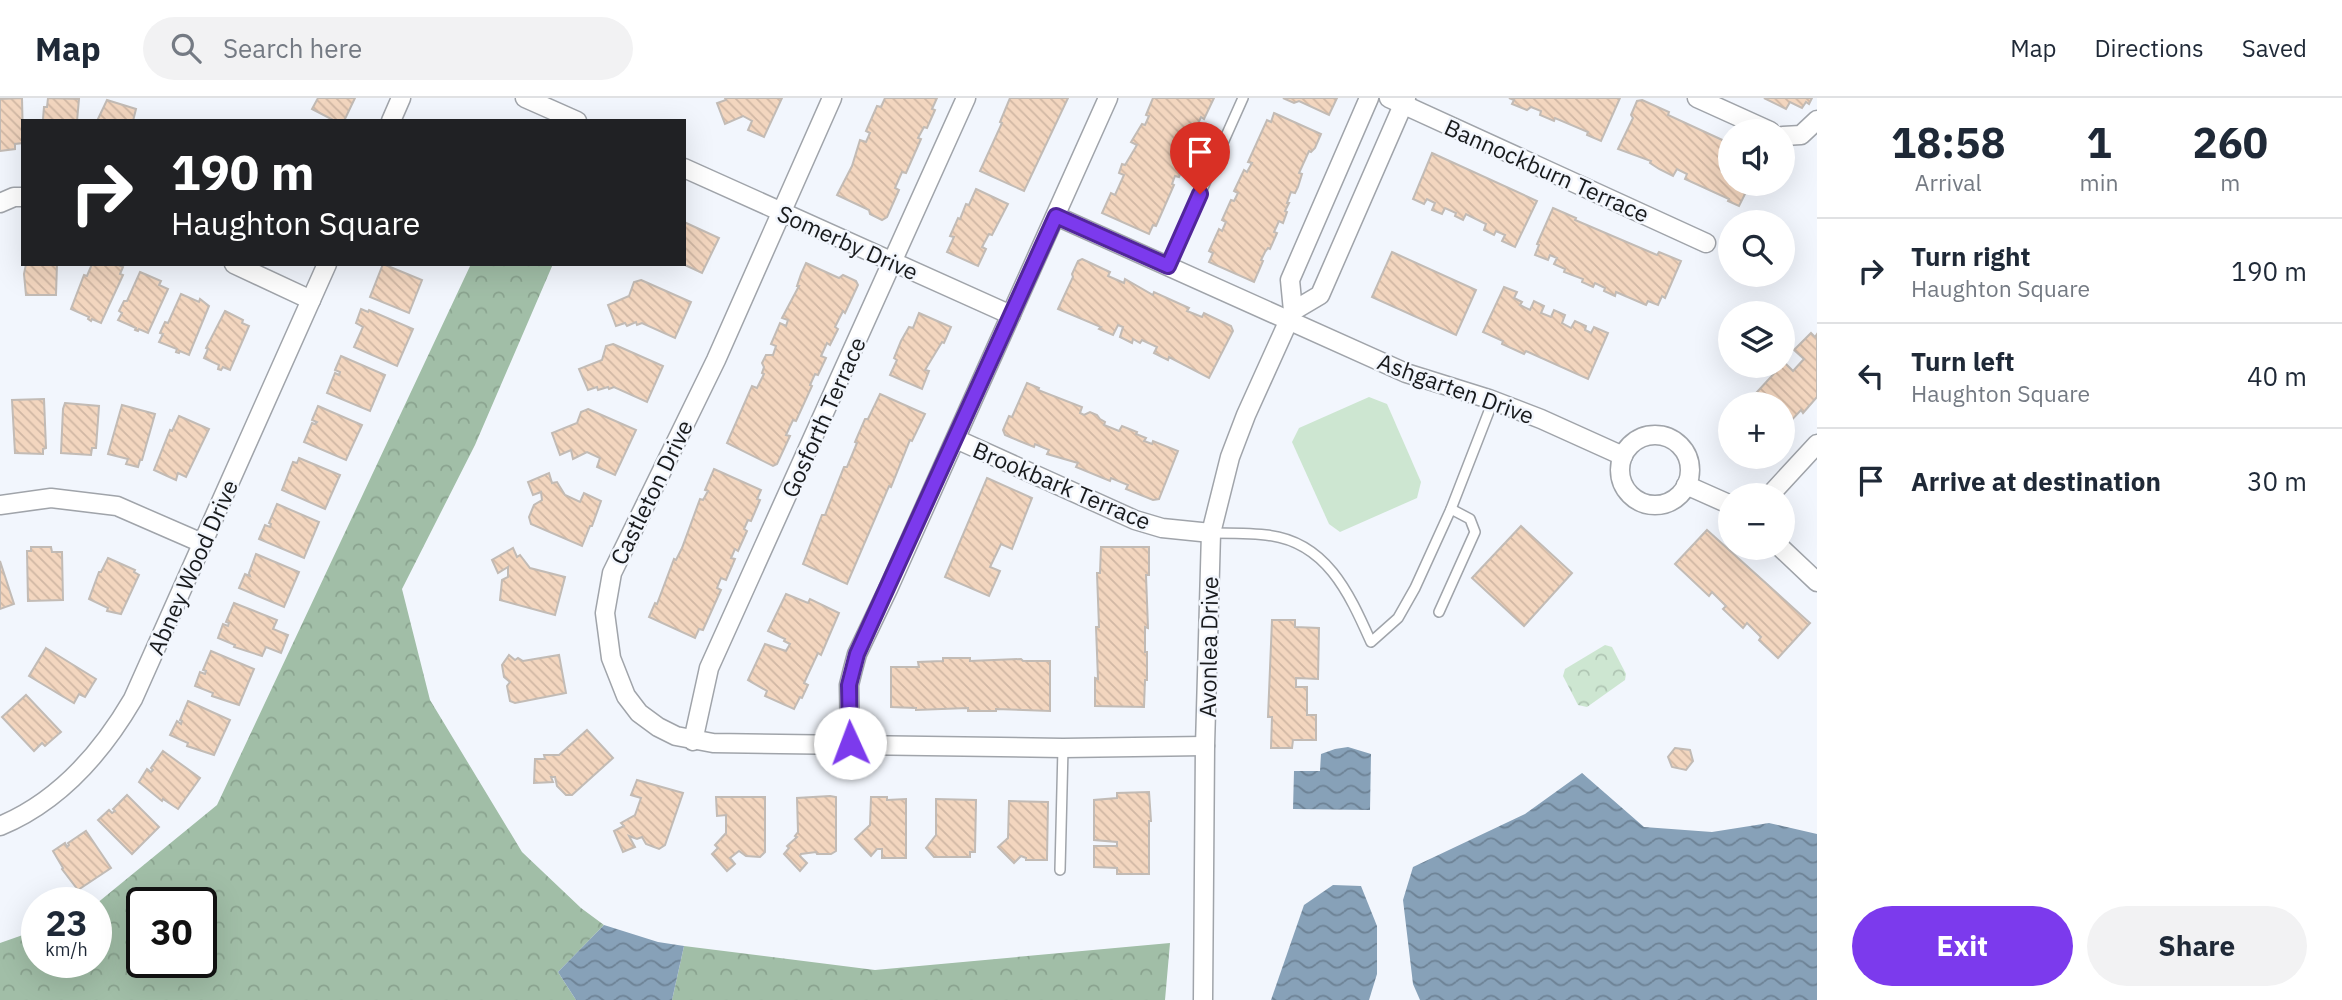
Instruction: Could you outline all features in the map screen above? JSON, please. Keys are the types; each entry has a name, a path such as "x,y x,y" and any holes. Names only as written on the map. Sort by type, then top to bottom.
{"street":[{"path":"392,119 401,98"},
{"path":"525,98 572,119"},
{"name":"Castleton Drive","path":"832,98 716,360 612,573 605,613 611,658 626,696 639,713 658,727 693,741 1063,748 1205,746"},
{"name":"Gosforth Terrace","path":"693,741 709,668 966,98"},
{"path":"850,743 849,685 857,654 1108,98"},
{"name":"Avonlea Drive","path":"1203,1000 1205,746 1211,533 1230,457 1291,316 1290,280 1369,98"},
{"path":"1697,98 1743,119"},
{"path":"1291,316 1320,295 1399,100"},
{"name":"Bannockburn Terrace","path":"1399,100 1706,243"},
{"path":"1795,135 1801,135 1817,120"},
{"name":"Somerby Drive","path":"686,169 1011,315"},
{"path":"0,203 14,197 21,198"},
{"name":"Ashgarten Drive","path":"1056,216 1168,266 1291,316 1406,373 1542,419 1623,456"},
{"path":"238,266 311,300"},
{"name":"Abney Wood Drive","path":"0,826 23,814 77,774 106,741 128,709 326,266"},
{"path":"1655,435 1674,441 1687,456 1690,466 1686,485 1681,494 1664,504 1644,503 1636,499 1623,485 1620,475 1623,456 1636,440 1645,436 1655,435"},
{"name":"Brookbark Terrace","path":"956,439 1135,520 1162,528 1211,533"},
{"path":"1781,483 1817,444"},
{"path":"1686,485 1718,499"},
{"path":"0,505 51,498 117,506 202,543"},
{"path":"1794,560 1817,582"}],"lane":[{"path":"1168,266 1243,98"},
{"path":"1211,533 1280,537 1311,550 1324,561 1344,587 1371,642 1398,618 1405,606 1451,509 1493,401"},
{"path":"1439,612 1475,532 1470,519 1451,509"},
{"path":"1060,870 1063,748"}],"green space":[{"path":"470,266 552,266 475,445 402,589 430,700 522,852 581,908 604,925 558,972 576,1000 0,1000 0,943 21,936 21,978 112,978 112,891 217,805"},
{"path":"1369,397 1387,404 1421,482 1417,498 1340,532 1329,524 1292,442 1299,428"},
{"path":"1605,645 1612,647 1626,674 1625,680 1587,707 1578,705 1563,676 1565,669"},
{"path":"1170,943 1165,1000 672,1000 684,946 875,970"}],"water":[{"path":"1348,747 1371,754 1370,810 1293,809 1294,771 1320,771 1321,754"},
{"path":"1582,773 1644,827 1712,832 1769,823 1817,834 1817,1000 1420,1000 1413,984 1403,900 1413,867 1525,814"},
{"path":"1333,885 1361,886 1377,926 1377,974 1369,1000 1271,1000 1304,905"},
{"path":"604,925 658,942 684,946 672,1000 576,1000 558,972"}],"building":[{"path":"22,98 21,143 15,144 15,149 0,151 0,99"},
{"path":"48,98 79,99 77,119 43,119 44,107 47,107"},
{"path":"318,98 355,98 345,119 331,119 312,109"},
{"path":"725,98 782,98 764,137 748,130 752,121 743,116 725,124 717,103 726,100"},
{"path":"885,98 937,98 932,109 935,110 927,128 924,127 918,138 921,139 906,173 902,172 895,188 899,190 887,217 882,220 870,214 869,210 837,195 852,166 860,140 866,142 870,133 866,131 877,106 881,107"},
{"path":"1010,98 1068,98 1024,191 980,171 1002,123 1000,122"},
{"path":"1153,98 1214,98 1204,119 1201,117 1197,126 1200,127 1179,177 1175,176 1174,185 1156,226 1153,225 1149,234 1102,213 1111,193 1115,195 1124,175 1119,173 1122,164 1125,165 1137,145 1131,142 1142,124 1145,125"},
{"path":"1283,98 1337,98 1329,115 1299,101 1294,103"},
{"path":"1509,98 1620,98 1601,141 1587,135 1588,132 1555,118 1554,121 1540,115 1541,111 1531,107 1527,110 1512,104 1514,100"},
{"path":"1764,98 1812,98 1809,104 1806,102 1802,108 1790,102 1786,109"},
{"path":"107,100 136,109 134,119 98,119"},
{"path":"1642,100 1669,112 1668,115 1718,138 1718,194 1685,179 1687,174 1677,169 1673,176 1650,163 1651,161 1618,149 1633,118 1631,115 1637,101"},
{"path":"1274,113 1321,134 1299,173 1302,174 1298,187 1295,193 1291,192 1283,223 1279,221 1274,232 1277,233 1270,249 1268,248 1261,260 1263,261 1254,282 1209,262 1213,253 1209,251 1219,229 1222,231 1226,222 1222,220 1231,200 1234,201 1238,193 1234,191 1244,170 1247,172 1252,163 1248,162 1267,120 1271,122"},
{"path":"1432,153 1537,201 1515,247 1502,241 1505,235 1496,231 1494,235 1484,230 1486,224 1466,214 1463,220 1445,208 1442,214 1432,210 1435,203 1427,199 1424,204 1413,199"},
{"path":"976,189 1008,204 992,235 989,234 982,247 986,249 978,266 947,252 958,218 960,219 966,204 969,205"},
{"path":"1722,196 1744,196 1739,206 1728,201 1729,199"},
{"path":"1553,208 1657,255 1659,252 1681,261 1665,298 1662,296 1658,305 1648,301 1646,305 1616,292 1615,296 1595,283 1593,287 1582,282 1583,279 1564,272 1565,269 1554,264 1557,258 1550,255 1548,260 1535,255"},
{"path":"686,223 719,238 702,273 686,265"},
{"path":"1392,252 1476,290 1456,335 1372,297"},
{"path":"1082,259 1110,272 1108,276 1124,283 1125,279 1153,295 1154,292 1189,308 1187,311 1202,317 1204,313 1231,326 1233,331 1209,378 1169,357 1168,360 1154,353 1157,347 1142,340 1140,343 1133,339 1132,343 1120,337 1123,327 1118,325 1113,335 1099,329 1101,327 1058,309 1078,261"},
{"path":"806,263 839,278 843,275 856,281 858,285 835,327 838,329 830,345 827,343 821,356 826,358 818,375 815,374 796,421 793,420 786,435 790,436 777,464 773,466 727,443 752,386 757,388 764,374 762,363 766,355 773,355 776,346 771,344 780,323 786,326 788,320 782,318 799,286"},
{"path":"26,266 57,266 56,295 26,295"},
{"path":"91,266 123,267 120,274 123,275 101,323 92,319 91,321 89,317 71,309 84,275 87,276"},
{"path":"382,266 422,280 409,313 370,297"},
{"path":"140,272 161,281 159,285 168,289 148,333 135,330 136,328 118,320 122,313 119,311 124,301 127,301"},
{"path":"641,280 691,302 675,338 642,323 616,326 608,305 629,296 634,282"},
{"path":"1504,287 1517,292 1514,298 1530,310 1534,301 1544,306 1541,313 1551,317 1554,310 1565,315 1562,323 1571,328 1575,321 1586,326 1585,330 1591,333 1594,327 1608,333 1588,379 1526,351 1524,354 1483,332"},
{"path":"181,294 199,302 200,299 209,306 189,355 176,352 177,349 159,342 165,322 168,323"},
{"path":"361,309 413,329 397,366 354,347 363,327 356,323"},
{"path":"225,311 249,326 230,370 223,367 218,369 219,365 204,358 208,349 206,348"},
{"path":"919,313 951,327 944,343 942,342 925,370 929,371 922,389 890,375 901,341 909,327 913,328"},
{"path":"1811,333 1815,337 1817,334 1817,397 1803,413 1801,410 1795,416 1795,392 1757,392 1770,378 1795,378 1795,369 1804,359 1795,349"},
{"path":"613,344 663,366 647,402 614,387 588,390 579,369 602,360 606,346"},
{"path":"341,356 385,375 370,411 327,393 335,373 339,375 340,372 335,370"},
{"path":"1027,383 1082,407 1080,413 1084,415 1090,412 1097,415 1105,422 1104,425 1119,431 1122,426 1146,438 1144,441 1152,444 1153,441 1178,451 1159,499 1153,500 1126,489 1128,485 1111,478 1110,481 1076,467 1078,463 1047,454 1049,450 1005,435 1003,430 1009,416 1012,417"},
{"path":"880,394 925,414 912,441 910,440 847,584 803,564 822,515 825,515 844,467 847,467 865,419 868,419"},
{"path":"44,399 46,448 43,449 43,454 15,453 12,400"},
{"path":"65,403 99,406 96,448 92,448 91,455 61,453"},
{"path":"122,405 155,414 138,467 126,464 128,459 108,454"},
{"path":"318,406 362,425 346,460 304,442 312,423 317,422 312,420"},
{"path":"588,409 636,430 615,475 597,467 600,458 587,452 573,459 571,450 560,455 552,433 577,423 581,412"},
{"path":"179,416 209,429 186,477 178,473 176,480 154,470 170,430 172,431"},
{"path":"299,458 340,475 325,509 282,490 293,462 297,463"},
{"path":"714,469 761,490 757,499 760,500 751,521 748,520 744,529 747,531 738,551 735,549 731,558 735,559 726,580 721,578 717,588 721,590 703,630 699,629 695,638 649,617 655,603 657,604 674,559 676,560 682,548 700,499 703,500 708,491 705,490"},
{"path":"549,473 552,483 557,482 565,495 580,502 584,493 601,501 582,546 531,524 529,517 534,505 542,500 541,492 533,495 528,482"},
{"path":"987,478 1032,498 1012,549 1001,544 990,567 1000,571 989,596 945,577"},
{"path":"277,504 319,522 304,558 259,539 265,525 270,527 269,523"},
{"path":"1521,526 1572,573 1524,626 1472,578"},
{"path":"1707,530 1718,540 1718,560 1740,560 1810,623 1778,658 1759,640 1761,637 1747,623 1743,628 1723,609 1726,606 1712,592 1709,596 1675,564"},
{"path":"31,547 51,547 52,552 62,552 63,600 28,601 27,551 31,551"},
{"path":"1101,547 1149,547 1149,575 1146,575 1148,628 1145,627 1147,680 1144,707 1095,706 1095,678 1098,679 1096,627 1099,627 1097,573 1100,573"},
{"path":"513,548 517,557 520,555 530,568 565,577 555,615 500,600 502,580 508,577 508,567 498,573 492,560"},
{"path":"256,554 299,572 284,607 239,588 245,574 250,576"},
{"path":"108,558 135,570 139,575 121,614 107,611 108,608 89,599 99,572"},
{"path":"0,561 14,604 0,609"},
{"path":"786,594 808,603 810,599 839,613 821,655 818,653 804,683 808,685 802,698 800,697 794,709 765,696 767,691 748,680 765,644 786,651 790,644 768,631"},
{"path":"234,603 277,620 273,629 288,635 281,653 266,647 262,656 234,647 235,645 218,638 223,624 228,626 229,623 226,622"},
{"path":"1272,620 1295,620 1295,627 1319,628 1318,679 1296,678 1296,687 1307,687 1307,715 1316,715 1316,740 1293,740 1292,748 1271,748 1272,717 1268,717"},
{"path":"46,648 96,679 85,697 79,694 74,703 29,676"},
{"path":"211,651 254,669 239,705 212,696 213,693 195,686 200,672 205,674 206,671 203,670"},
{"path":"509,655 515,660 518,658 523,661 559,655 566,693 515,703 510,701 507,686 510,682 504,677 502,665"},
{"path":"943,658 970,658 970,661 1050,661 1050,711 968,711 968,708 916,710 891,707 891,667 919,667 918,662 943,661"},
{"path":"26,695 61,732 45,746 42,743 34,751 2,717"},
{"path":"188,701 230,720 214,755 187,746 188,743 170,735 177,721 181,724 180,720"},
{"path":"587,730 613,758 572,795 566,795 557,786 555,777 551,777 553,782 534,783 535,759 545,759 544,755 559,755"},
{"path":"1675,748 1690,750 1693,761 1686,770 1672,767 1668,757"},
{"path":"163,751 200,778 178,809 163,799 162,801 139,782 147,769 151,772 153,770 151,768"},
{"path":"637,780 683,793 665,845 659,849 646,844 642,837 637,839 629,836 635,847 623,852 614,831 624,826 621,823 635,815 641,798 631,795"},
{"path":"1149,792 1149,874 1117,874 1117,868 1094,867 1094,846 1117,846 1117,842 1094,840 1094,800 1117,798 1117,793"},
{"path":"127,795 159,827 132,854 98,820 109,810 112,813 115,811 113,809"},
{"path":"716,797 765,797 765,852 760,857 746,856 739,851 730,858 735,864 727,871 712,854 718,848 715,845 726,833 726,815 717,816"},
{"path":"836,797 836,851 831,854 801,854 807,863 800,871 784,854 789,848 787,846 797,837 797,798"},
{"path":"871,797 906,799 906,858 882,858 882,849 877,849 871,856 855,839 870,825"},
{"path":"936,799 976,800 975,852 970,852 970,857 934,857 926,848 936,835"},
{"path":"1009,801 1048,802 1047,860 1026,860 1021,856 1014,863 998,847 1008,838"},
{"path":"86,831 111,868 82,887 76,887 53,851 65,843 67,847 68,843"}],"route":[{"path":"850,743 849,685 857,654 1056,216 1168,266 1200,194"}]}
